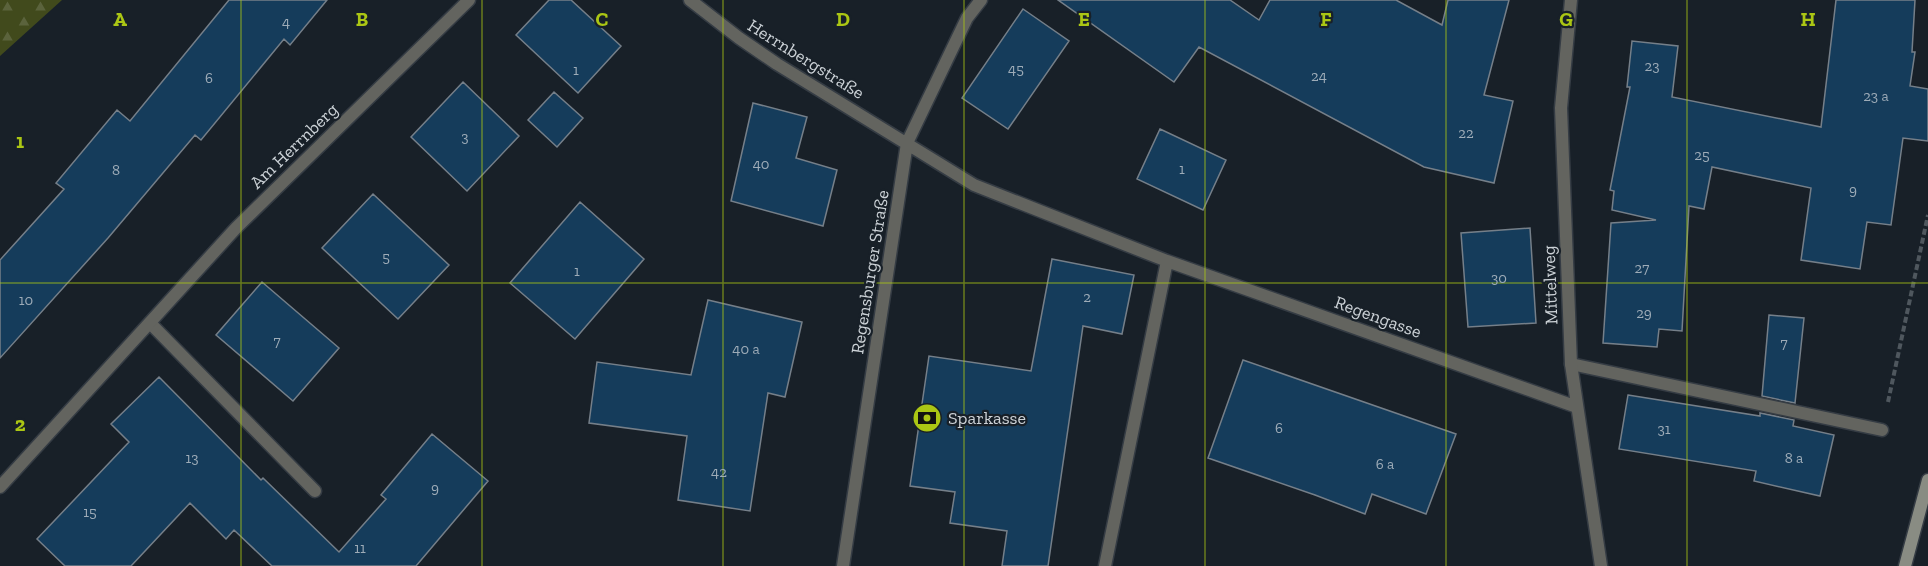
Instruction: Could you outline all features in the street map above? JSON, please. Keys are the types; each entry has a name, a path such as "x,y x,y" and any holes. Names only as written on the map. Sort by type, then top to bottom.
{"street":[{"name":"Am Herrnberg","path":"0,487 236,228 469,0"},
{"name":"Herrnbergstraße","path":"690,0 777,64 907,143"},
{"name":"Regensburger Straße","path":"843,566 907,143 967,18 981,0"},
{"name":"Mittelweg","path":"1571,0 1561,108 1571,364 1601,566"},
{"name":"Regengasse","path":"907,143 974,185 1167,261 1577,407"},
{"path":"1105,566 1167,261"},
{"path":"150,323 315,491"},
{"path":"1571,364 1882,430"},
{"path":"1905,566 1928,480"}],"path":[{"path":"1882,430 1928,215"}],"green space":[{"path":"0,0 62,0 0,56"}],"building":[{"path":"229,0 327,0 290,45 284,39 201,140 195,135 108,238 0,358 0,260 64,189 56,183 117,110 130,121"},
{"path":"549,0 571,0 621,46 578,93 516,35"},
{"path":"1058,0 1230,0 1259,20 1270,0 1396,0 1442,25 1448,0 1509,0 1484,95 1513,101 1494,183 1424,167 1199,47 1174,82"},
{"path":"1836,0 1915,0 1912,52 1915,52 1910,86 1928,89 1928,141 1903,138 1891,225 1867,222 1860,269 1801,260 1811,188 1712,167 1704,209 1689,206 1682,331 1659,329 1657,347 1603,343 1611,223 1656,220 1612,210 1614,191 1610,190 1630,87 1627,87 1632,41 1678,46 1672,97 1821,127"},
{"path":"1023,9 1069,41 1008,129 962,98"},
{"path":"463,82 519,136 467,191 411,137"},
{"path":"554,92 583,118 557,147 528,120"},
{"path":"753,103 807,117 796,158 837,170 823,226 731,201"},
{"path":"1160,129 1226,160 1203,210 1137,179"},
{"path":"373,194 449,265 398,319 322,248"},
{"path":"580,202 644,259 575,339 510,283"},
{"path":"1530,228 1536,323 1468,327 1461,233"},
{"path":"1052,259 1134,275 1122,334 1083,326 1048,566 1002,566 1007,531 950,523 955,492 910,486 929,356 1031,371"},
{"path":"262,282 339,348 293,401 216,335"},
{"path":"708,300 802,322 785,397 768,393 750,511 678,500 687,436 589,423 597,362 691,375"},
{"path":"1769,315 1804,318 1795,403 1762,396"},
{"path":"1243,360 1456,434 1426,514 1372,494 1365,514 1208,458"},
{"path":"159,377 261,480 263,478 339,552 386,499 381,495 432,434 488,481 416,566 272,566 234,530 226,539 190,503 131,566 65,566 37,539 129,442 111,424"},
{"path":"1628,395 1760,416 1760,413 1794,420 1793,426 1834,435 1820,496 1754,481 1756,471 1619,449"}],"place":[{"name":"Sparkasse","path":"927,418"}]}
